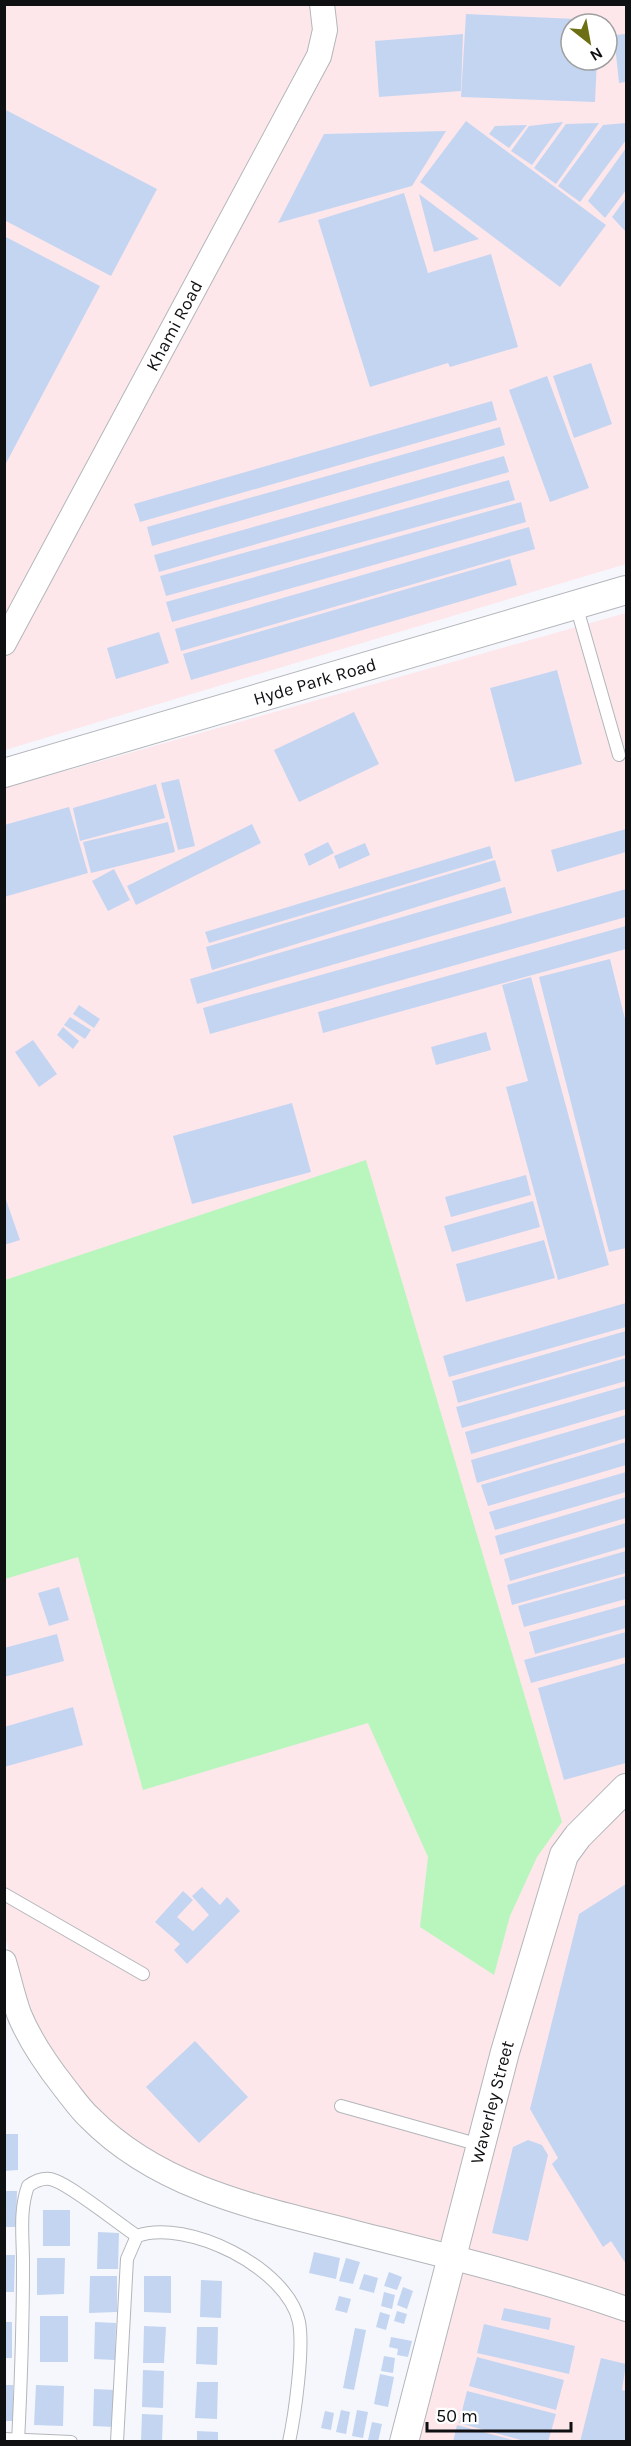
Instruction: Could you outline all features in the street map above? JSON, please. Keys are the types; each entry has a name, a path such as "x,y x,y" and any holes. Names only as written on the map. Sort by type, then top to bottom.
{"street":[{"name":"Khami Road","path":"4,643 319,56 325,30 322,4"},
{"name":"Hyde Park Road","path":"4,773 627,590"},
{"name":"Waverley Street","path":"404,2442 505,2052 564,1855 578,1836 627,1788"},
{"path":"4,1962 19,2012 34,2046 89,2117 128,2151 180,2181 231,2199 562,2287 627,2309"}],"lane":[{"path":"576,604 619,756"},
{"path":"4,1894 143,1974"},
{"path":"341,2106 480,2145"},
{"path":"19,2440 22,2217 23,2198 28,2186 38,2180 51,2179 92,2204 136,2236"},
{"path":"136,2236 146,2233 170,2234 219,2244 248,2262 285,2293 296,2315 300,2334 294,2421 289,2442"},
{"path":"117,2442 127,2259 136,2236"},
{"path":"4,2439 71,2442"}],"shaded area":[{"path":"5,5 626,5 626,564 5,750"},
{"path":"626,613 626,2441 409,2441 457,2253 198,2183 104,2121 40,2045 25,2007 5,1937 5,788"}],"green space":[{"path":"366,1160 562,1822 537,1857 510,1916 494,1975 420,1927 428,1857 368,1723 143,1790 78,1557 5,1579 5,1280"}],"building":[{"path":"466,14 559,18 559,72 596,72 595,102 461,97"},
{"path":"463,34 461,91 379,97 375,41"},
{"path":"626,34 626,82 619,83 618,72 619,35"},
{"path":"4,109 157,189 111,276 4,220"},
{"path":"466,121 606,225 560,287 420,182"},
{"path":"563,122 532,165 511,151 529,126"},
{"path":"599,123 556,184 534,168 566,124"},
{"path":"626,123 626,140 580,202 558,186 603,125"},
{"path":"527,125 509,148 489,134 495,126"},
{"path":"446,131 412,186 278,223 324,134"},
{"path":"626,148 626,190 605,218 588,201"},
{"path":"404,193 428,273 491,254 518,347 450,367 448,363 370,387 318,220"},
{"path":"419,194 479,239 434,252"},
{"path":"626,198 626,232 612,217"},
{"path":"4,236 100,286 4,467"},
{"path":"591,363 612,424 574,438 553,376"},
{"path":"547,376 589,488 550,502 509,390"},
{"path":"492,401 497,420 140,522 134,504"},
{"path":"500,427 505,445 152,546 147,527"},
{"path":"504,456 509,472 159,572 154,555"},
{"path":"509,480 515,500 166,596 160,576"},
{"path":"521,502 526,522 172,622 166,602"},
{"path":"529,527 535,549 181,651 175,629"},
{"path":"510,559 517,585 191,680 183,654"},
{"path":"159,632 169,663 116,679 107,648"},
{"path":"557,670 582,764 515,782 490,688"},
{"path":"354,712 379,764 299,802 274,750"},
{"path":"179,779 195,846 178,850 161,783"},
{"path":"156,784 165,818 80,841 73,808"},
{"path":"69,807 88,873 4,897 4,825"},
{"path":"168,822 175,852 91,873 83,842"},
{"path":"252,824 261,843 136,905 127,886"},
{"path":"626,829 626,852 557,872 551,850"},
{"path":"328,842 334,853 309,866 304,854"},
{"path":"365,843 370,855 339,869 334,856"},
{"path":"490,846 493,858 209,943 205,932"},
{"path":"495,860 501,881 212,970 206,947"},
{"path":"114,869 130,900 108,911 92,881"},
{"path":"505,887 512,913 197,1004 190,979"},
{"path":"626,889 626,917 210,1034 203,1008"},
{"path":"626,926 626,949 323,1033 318,1012"},
{"path":"610,959 626,1023 626,1248 609,1252 539,977"},
{"path":"531,977 609,1265 558,1280 506,1087 528,1081 502,985"},
{"path":"79,1005 100,1019 94,1028 73,1014"},
{"path":"70,1017 91,1030 85,1039 64,1025"},
{"path":"63,1027 79,1041 73,1049 57,1035"},
{"path":"486,1032 491,1050 436,1065 431,1047"},
{"path":"33,1040 57,1074 39,1087 15,1052"},
{"path":"292,1103 311,1172 192,1204 173,1136"},
{"path":"526,1175 531,1195 451,1217 445,1197"},
{"path":"4,1194 20,1240 4,1245"},
{"path":"533,1201 540,1227 452,1252 444,1226"},
{"path":"544,1240 555,1278 466,1302 456,1264"},
{"path":"626,1303 626,1327 449,1377 443,1356"},
{"path":"626,1331 626,1355 458,1403 452,1381"},
{"path":"626,1358 626,1381 462,1428 456,1407"},
{"path":"626,1386 626,1409 471,1454 465,1432"},
{"path":"626,1415 626,1438 477,1483 471,1460"},
{"path":"626,1442 626,1465 488,1506 481,1485"},
{"path":"626,1472 626,1492 495,1530 489,1512"},
{"path":"626,1497 626,1518 500,1555 495,1536"},
{"path":"626,1523 626,1547 510,1581 504,1559"},
{"path":"626,1551 626,1573 512,1605 507,1585"},
{"path":"626,1576 626,1599 524,1627 518,1606"},
{"path":"59,1587 69,1620 49,1626 38,1593"},
{"path":"626,1605 626,1628 535,1654 529,1632"},
{"path":"626,1632 626,1657 531,1683 524,1660"},
{"path":"57,1634 64,1661 4,1677 4,1648"},
{"path":"626,1663 626,1763 564,1780 538,1688"},
{"path":"73,1707 83,1745 4,1767 4,1727"},
{"path":"626,1884 626,2264 611,2241 603,2247 552,2164 558,2158 530,2109 579,1914"},
{"path":"202,1887 220,1905 227,1897 240,1911 187,1964 174,1950 180,1944 155,1922 183,1891 193,1900 177,1917 193,1931 209,1915 192,1896"},
{"path":"195,2041 248,2097 199,2143 146,2087"},
{"path":"4,2134 18,2134 18,2170 4,2171"},
{"path":"528,2140 542,2145 548,2155 528,2241 492,2233 513,2147"},
{"path":"4,2191 17,2191 16,2227 4,2227"},
{"path":"43,2210 70,2210 70,2246 43,2246"},
{"path":"98,2232 119,2233 118,2269 97,2269"},
{"path":"314,2252 340,2258 336,2279 309,2273"},
{"path":"4,2255 15,2255 14,2292 4,2292"},
{"path":"37,2258 65,2258 64,2294 37,2295"},
{"path":"346,2258 360,2262 353,2284 339,2281"},
{"path":"389,2272 402,2277 397,2290 384,2286"},
{"path":"364,2274 378,2278 374,2293 359,2289"},
{"path":"90,2276 117,2276 117,2312 89,2313"},
{"path":"144,2276 171,2276 171,2313 144,2312"},
{"path":"201,2280 222,2281 221,2318 200,2317"},
{"path":"403,2287 413,2291 407,2309 397,2305"},
{"path":"384,2292 395,2295 392,2309 381,2306"},
{"path":"339,2296 351,2299 347,2313 335,2310"},
{"path":"504,2308 551,2318 549,2330 501,2320"},
{"path":"397,2311 407,2314 404,2324 394,2321"},
{"path":"380,2312 390,2315 386,2330 376,2327"},
{"path":"40,2316 68,2316 68,2362 40,2362"},
{"path":"4,2322 12,2322 12,2358 4,2358"},
{"path":"95,2322 116,2323 115,2360 94,2359"},
{"path":"484,2324 575,2346 569,2374 477,2353"},
{"path":"144,2326 166,2327 164,2363 143,2363"},
{"path":"197,2327 218,2327 217,2365 196,2364"},
{"path":"355,2328 366,2330 354,2390 343,2388"},
{"path":"391,2337 412,2341 408,2357 397,2355 398,2349 389,2347"},
{"path":"384,2356 395,2358 393,2373 381,2371"},
{"path":"477,2357 564,2380 556,2410 469,2386"},
{"path":"601,2358 626,2364 622,2390 626,2391 626,2442 580,2442"},
{"path":"143,2370 164,2371 163,2408 142,2407"},
{"path":"380,2374 394,2377 388,2407 374,2404"},
{"path":"197,2382 218,2382 217,2419 195,2418"},
{"path":"4,2385 13,2385 13,2421 4,2421"},
{"path":"36,2385 64,2386 63,2426 34,2425"},
{"path":"94,2389 115,2390 114,2427 93,2426"},
{"path":"467,2391 556,2414 548,2442 528,2442 459,2423"},
{"path":"341,2410 350,2412 346,2434 336,2432"},
{"path":"357,2410 368,2412 363,2438 352,2436"},
{"path":"325,2411 334,2413 331,2430 321,2428"},
{"path":"142,2414 163,2415 162,2442 141,2442"},
{"path":"372,2422 382,2424 378,2442 368,2440"},
{"path":"457,2425 516,2441 453,2442"},
{"path":"197,2431 218,2432 218,2442 197,2442"}]}
